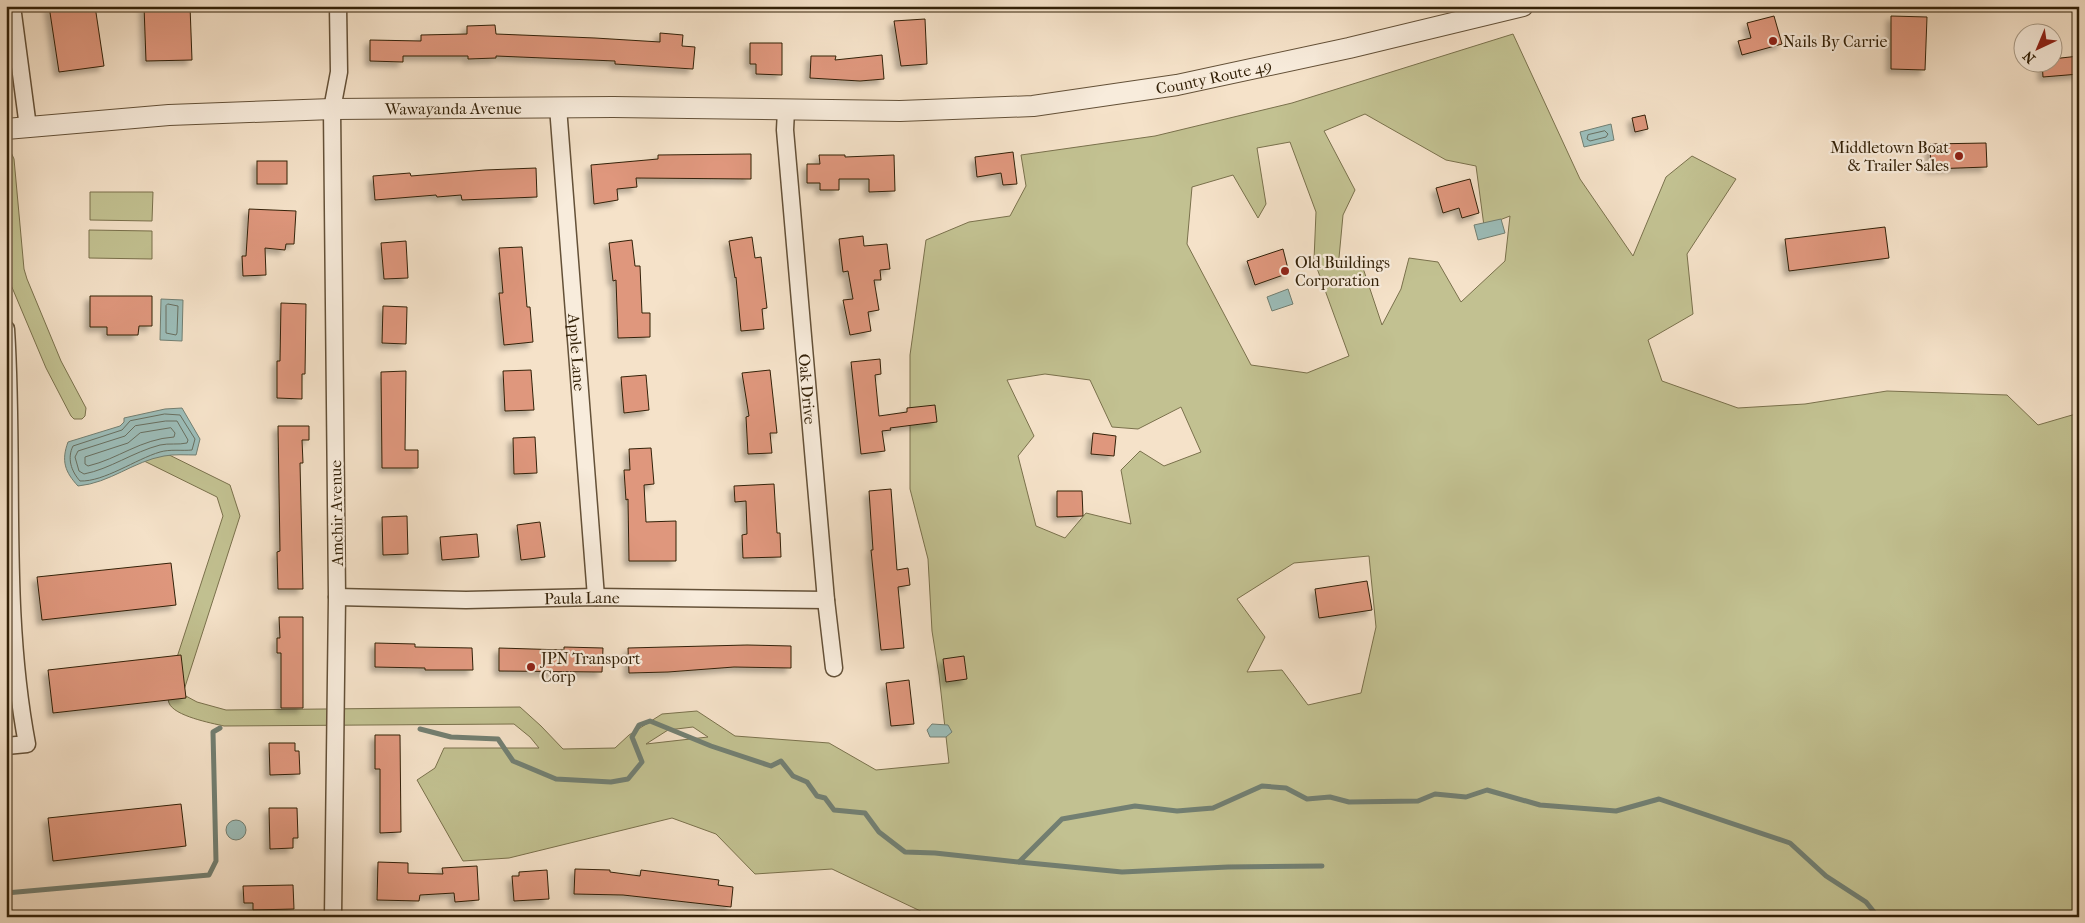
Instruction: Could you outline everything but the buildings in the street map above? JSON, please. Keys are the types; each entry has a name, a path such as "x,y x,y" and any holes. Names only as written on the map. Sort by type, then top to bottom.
{"street":[{"path":"12,6 28,127"},
{"name":"Amchir Avenue","path":"334,917 337,597 332,109 339,72 338,6"},
{"name":"County Route 49","path":"900,111 1033,106 1177,86 1350,48 1523,6"},
{"name":"Wawayanda Avenue","path":"6,129 169,115 332,109 558,107 900,111"},
{"name":"Apple Lane","path":"558,107 596,597"},
{"name":"Oak Drive","path":"786,110 785,130 826,600 834,668"},
{"path":"6,329 10,470 10,587 20,705 27,744 6,746"},
{"name":"Paula Lane","path":"337,597 466,600 596,597 826,600"}],"shaded area":[{"path":"1513,34 1580,179 1633,256 1666,177 1692,156 1736,179 1687,254 1693,314 1648,340 1662,381 1738,408 1805,404 1887,391 2007,395 2038,425 2079,413 2079,917 933,917 832,869 755,874 716,834 672,818 509,858 463,861 417,780 435,768 444,748 539,748 530,737 514,724 224,726 185,715 172,708 169,703 167,688 223,516 217,497 134,456 141,441 230,485 240,516 184,690 184,695 197,702 226,710 520,707 563,749 615,748 629,735 662,714 697,711 735,736 829,743 876,770 949,763 932,631 928,559 910,489 910,355 926,240 969,222 1010,216 1026,186 1021,155 1155,136 1292,103","holes":["1365,114 1446,160 1476,166 1484,226 1510,216 1505,261 1461,302 1438,262 1409,258 1401,289 1382,325 1363,268 1339,258 1343,215 1355,190 1324,131","1290,142 1316,212 1314,260 1349,356 1307,373 1251,365 1187,244 1192,187 1233,175 1258,218 1266,204 1257,148","1045,374 1090,380 1112,427 1138,429 1181,407 1201,452 1164,466 1140,451 1121,470 1131,524 1086,513 1065,538 1036,526 1018,456 1034,436 1007,380","1369,556 1376,627 1361,693 1308,705 1282,670 1247,672 1265,637 1237,599 1294,563","693,727 708,737 646,744 668,730"]},
{"path":"6,141 14,159 24,269 61,361 86,408 85,416 82,419 74,419 71,416 46,368 11,285 8,272"},
{"path":"90,192 153,192 152,221 90,220"},
{"path":"89,230 152,231 152,259 89,258"}],"water":[{"path":"1611,124 1614,140 1584,147 1580,132"},
{"path":"1501,219 1505,233 1478,240 1474,225"},
{"path":"1288,289 1293,304 1272,311 1267,297"},
{"path":"161,299 183,300 182,341 160,340"},
{"path":"182,408 200,439 196,455 164,456 142,462 101,481 78,486 67,471 65,455 68,442 120,426 124,422 124,418 165,409"},
{"path":"932,724 948,725 952,732 946,737 930,737 927,730"},
{"path":"236,820 243,823 246,830 243,837 236,840 229,837 226,830 229,823"}],"waterway":[{"path":"420,729 451,737 498,739 513,761 556,779 611,782 628,779 642,762 632,737 639,725 650,721 711,746 771,766 781,761 793,776 807,782 817,796 825,798 834,810 865,813 879,832 905,852 935,853 1019,862 1062,819 1135,806 1177,811 1213,808 1262,786 1286,788 1307,799 1330,797 1349,802 1418,801 1435,794 1466,797 1487,790 1540,805 1616,811 1659,799 1790,843 1826,876 1866,902 1874,912 1875,917"},
{"path":"6,893 209,875 216,861 213,732 220,728"},
{"path":"1019,862 1122,872 1228,867 1322,866"}],"place":[{"name":"Nails By Carrie","path":"1773,41"},
{"name":"Middletown Boat & Trailer Sales","path":"1959,156"},
{"name":"Old Buildings Corporation","path":"1285,271"},
{"name":"JPN Transport Corp","path":"531,667"}]}
